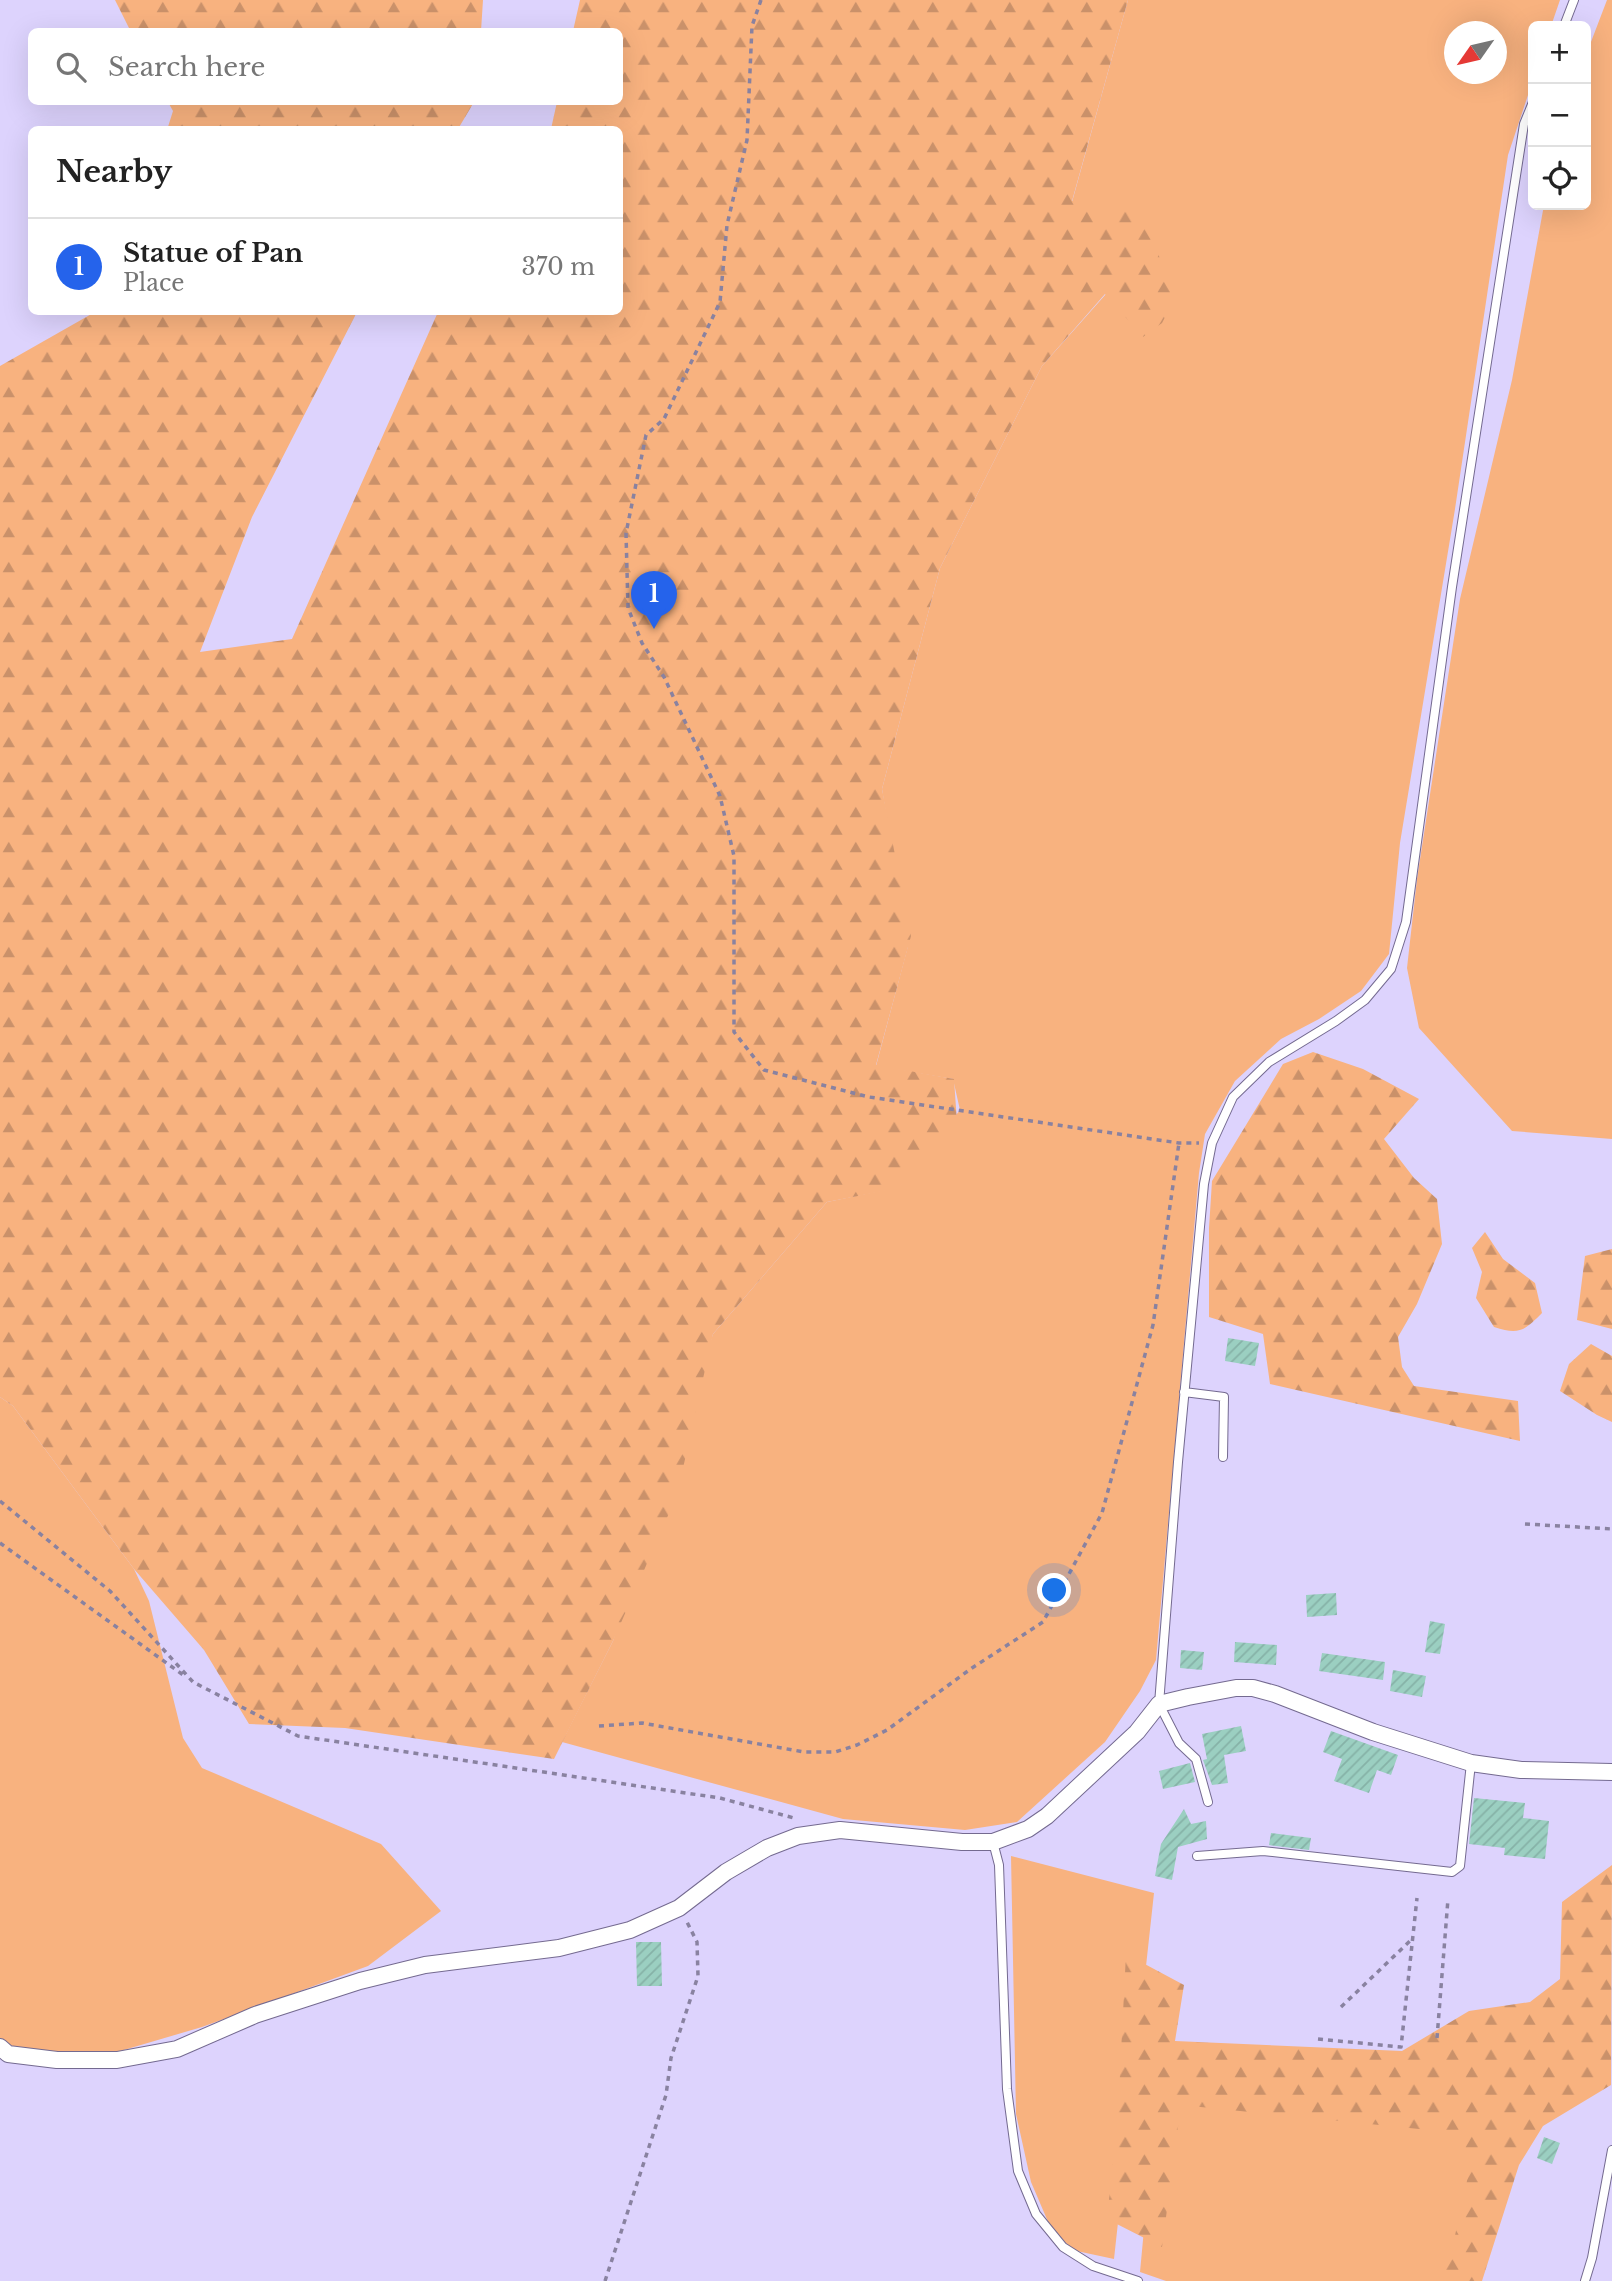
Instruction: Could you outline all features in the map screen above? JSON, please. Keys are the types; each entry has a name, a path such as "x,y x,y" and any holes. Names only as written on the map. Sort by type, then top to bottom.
{"street":[{"path":"0,2048 8,2054 57,2060 117,2060 177,2049 255,2015 360,1981 425,1965 559,1948 630,1930 679,1908 726,1872 767,1848 798,1836 840,1830 962,1842 993,1842 1028,1829 1047,1816 1137,1732 1160,1704 1212,1692 1253,1688 1275,1694 1373,1732 1471,1763 1521,1770 1612,1772"}],"lane":[{"path":"1566,21 1574,0"},
{"path":"1208,1802 1196,1759 1179,1743 1160,1704 1184,1392 1204,1184 1212,1143 1233,1097 1269,1062 1365,1000 1391,969 1406,922 1452,587 1524,124 1528,114"},
{"path":"1184,1392 1224,1397 1223,1457"},
{"path":"1197,1856 1263,1851 1452,1872 1460,1866 1471,1763"},
{"path":"993,1842 999,1865 1007,2090 1018,2171 1036,2214 1063,2247 1093,2266 1138,2281"},
{"path":"1585,2281 1592,2258 1612,2150"}],"path":[{"path":"761,0 752,26 747,140 727,225 720,302 664,419 646,435 626,533 628,608 642,643 664,677 720,796 734,856 734,1032 764,1070 869,1097 1179,1143 1212,1143"},
{"path":"599,1726 642,1723 804,1752 835,1752 858,1745 887,1730 972,1668 1043,1622 1102,1513 1153,1325 1179,1143"},
{"path":"0,1501 110,1591 193,1682"},
{"path":"1525,1524 1612,1529"},
{"path":"0,1544 193,1682 298,1736 720,1798 805,1821"},
{"path":"1318,2039 1401,2048 1417,1898"},
{"path":"1437,2038 1448,1899"},
{"path":"606,2281 666,2095 671,2058 698,1976 697,1942 679,1908"},
{"path":"1341,2007 1413,1937"}],"green space":[{"path":"115,0 483,0 481,28 129,28"},
{"path":"580,0 1128,0 1072,201 1144,212 1174,300 1162,323 1143,337 1105,294 1042,366 940,568 882,789 911,936 876,1065 954,1079 957,1122 899,1188 827,1202 713,1334 677,1495 613,1641 554,1759 345,1728 249,1724 204,1650 134,1569 13,1406 0,1397 0,366 90,315 355,315 252,517 200,652 292,639 437,315 623,315 623,126 552,126 556,105 623,105 623,28 574,28"},
{"path":"1128,0 1560,0 1553,21 1528,21 1528,95 1508,155 1455,509 1400,843 1389,954 1361,991 1319,1019 1281,1039 1235,1081 1205,1134 1199,1173 1156,1660 1140,1691 1105,1742 1017,1822 965,1830 843,1819 562,1742 613,1641 713,1334 827,1202 899,1187 960,1110 953,1079 876,1066 908,946 882,789 940,568 1042,366 1106,294 1072,202"},
{"path":"1607,0 1612,0 1612,1139 1512,1131 1419,1028 1407,968 1417,879 1460,599 1512,380 1543,210 1591,210 1591,42"},
{"path":"170,105 472,105 460,126 168,126 173,111"},
{"path":"1313,1052 1363,1069 1419,1099 1384,1139 1414,1178 1437,1199 1442,1244 1417,1304 1398,1337 1402,1367 1414,1386 1518,1401 1520,1441 1270,1384 1263,1334 1209,1317 1212,1181 1283,1064"},
{"path":"1485,1232 1503,1259 1535,1283 1542,1313 1521,1330 1510,1331 1494,1327 1476,1298 1482,1272 1472,1248"},
{"path":"1612,1249 1612,1329 1577,1320 1585,1256"},
{"path":"1591,1344 1612,1356 1612,1422 1560,1391 1569,1364"},
{"path":"0,1397 13,1406 134,1569 149,1601 183,1738 202,1768 381,1844 441,1911 368,1966 202,2027 117,2052 39,2056 5,2043 0,2038"},
{"path":"1011,1856 1154,1893 1114,2259 1072,2250 1049,2224 1031,2182 1016,2114"},
{"path":"1612,1865 1611,2085 1543,2126 1519,2165 1482,2281 1441,2281 1454,2240 1470,2167 1449,2132 1181,2105 1162,2247 1107,2219 1118,2112 1126,1954 1184,1985 1175,2041 1402,2051 1469,2011 1530,2002 1560,1979 1562,1902"},
{"path":"1156,2101 1463,2111 1491,2194 1454,2281 1166,2281 1140,2272"}],"building":[{"path":"1228,1338 1259,1343 1255,1366 1225,1361"},
{"path":"1336,1593 1337,1615 1307,1617 1306,1595"},
{"path":"1430,1621 1445,1624 1440,1654 1425,1652"},
{"path":"1235,1642 1277,1645 1276,1665 1234,1662"},
{"path":"1181,1650 1204,1652 1202,1670 1180,1668"},
{"path":"1322,1653 1385,1662 1383,1680 1319,1671"},
{"path":"1393,1670 1426,1676 1422,1697 1390,1691"},
{"path":"1241,1726 1246,1751 1224,1755 1228,1783 1212,1785 1203,1760 1207,1759 1202,1734"},
{"path":"1331,1731 1398,1755 1391,1775 1377,1770 1369,1793 1334,1781 1342,1759 1323,1752"},
{"path":"1190,1763 1195,1782 1163,1789 1159,1771"},
{"path":"1474,1798 1525,1803 1523,1818 1549,1821 1545,1859 1504,1855 1505,1848 1469,1844"},
{"path":"1184,1809 1191,1824 1206,1821 1207,1839 1178,1847 1172,1880 1155,1876 1161,1844"},
{"path":"1271,1833 1311,1838 1309,1850 1269,1845"},
{"path":"636,1942 661,1942 662,1986 637,1986"},
{"path":"1544,2137 1560,2143 1552,2164 1537,2158"}],"place":[{"name":"Statue of Pan","path":"654,629"}]}
